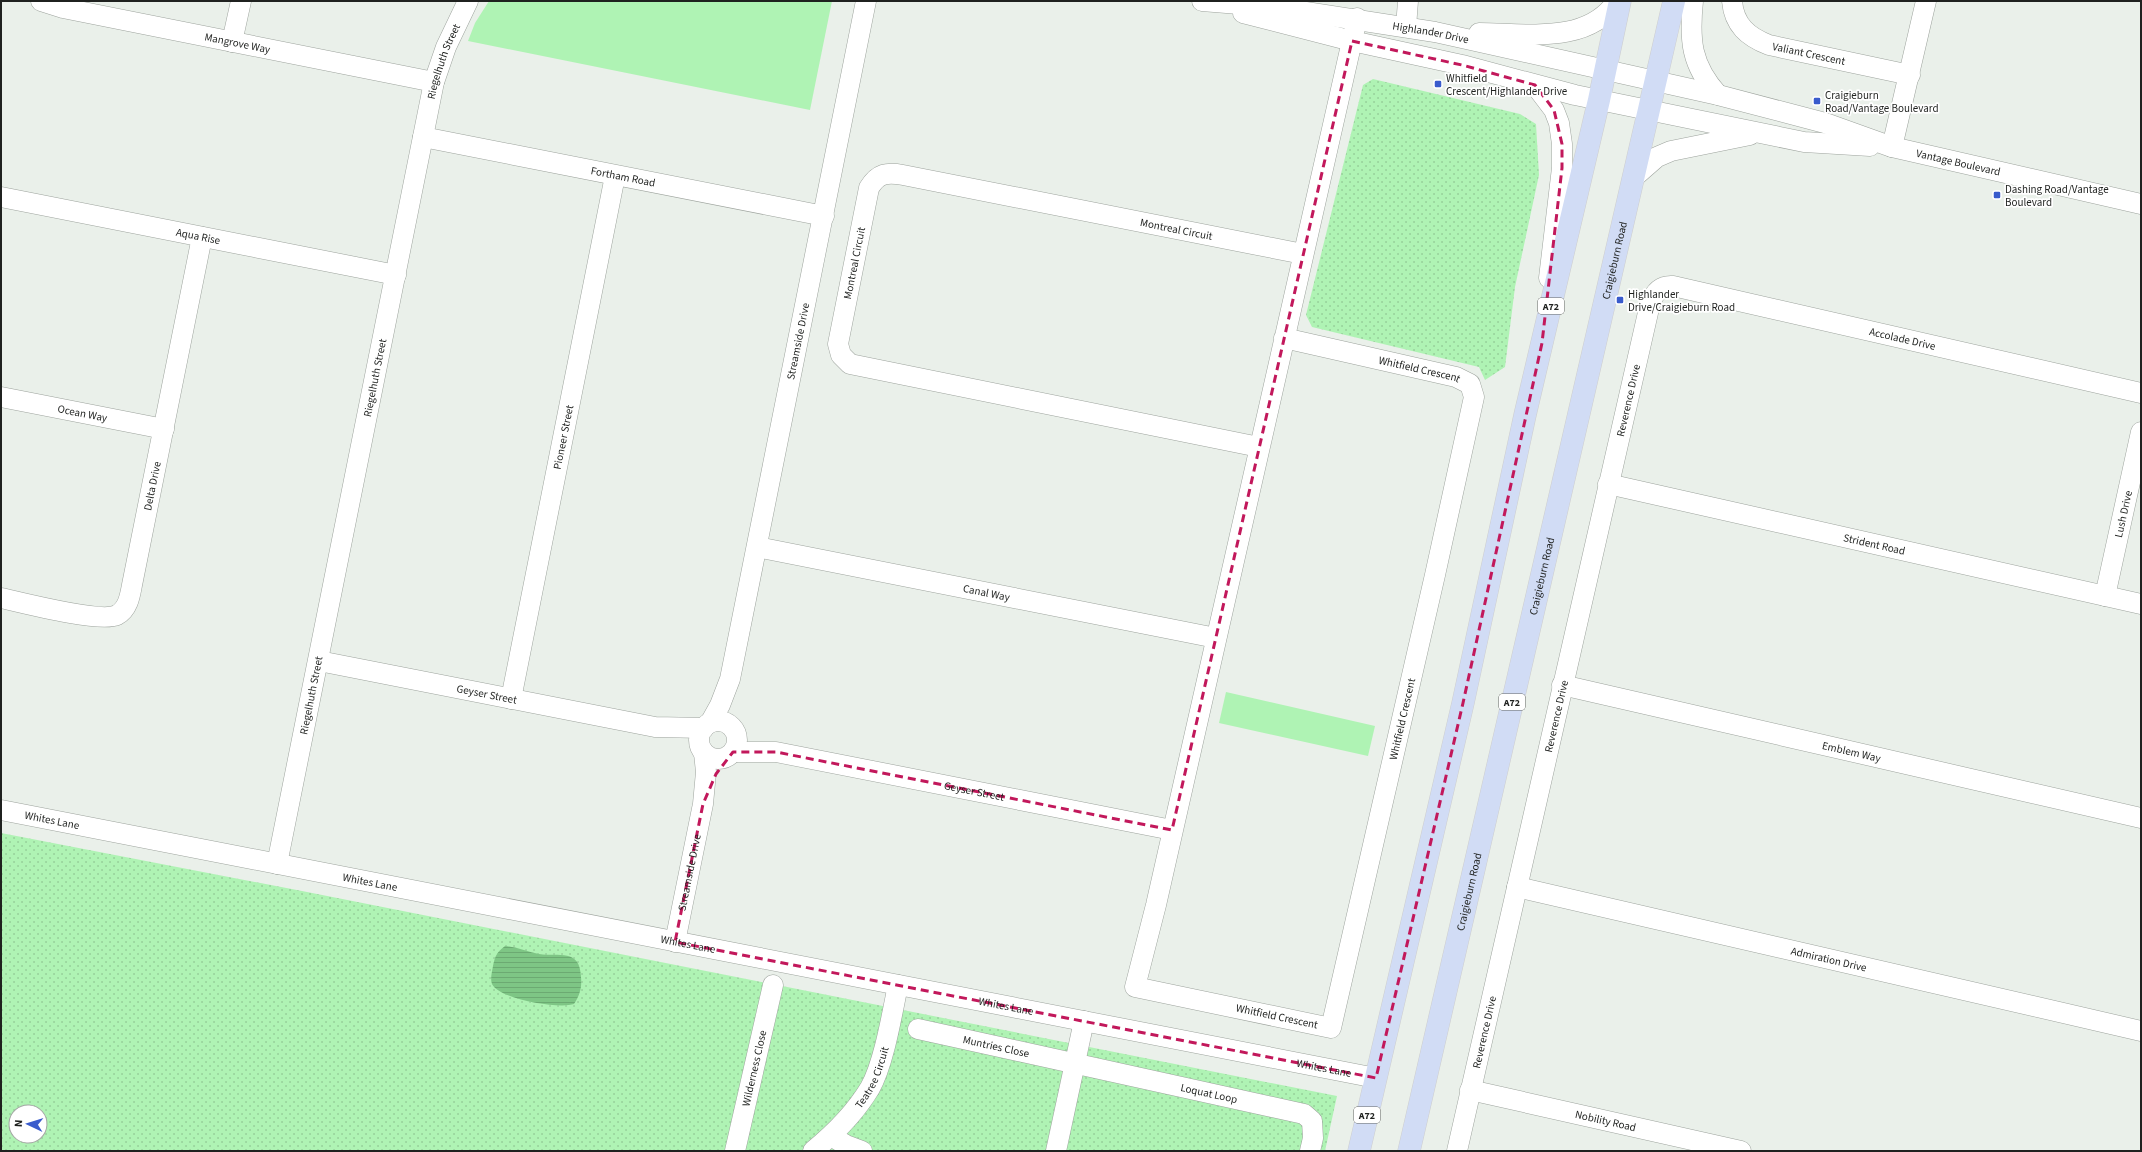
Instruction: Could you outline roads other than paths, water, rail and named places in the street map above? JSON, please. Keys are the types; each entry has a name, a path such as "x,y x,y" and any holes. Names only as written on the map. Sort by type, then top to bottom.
{"main road":[{"name":"A72","path":"1359,1151 1461,711 1542,343 1599,100 1618,1"},
{"name":"Craigieburn Road","path":"1409,1151 1633,178 1650,111 1674,1"}],"street":[{"name":"Mangrove Way","path":"41,1 63,8 434,82"},
{"path":"232,42 241,1"},
{"name":"Riegelhuth Street","path":"277,864 299,761 434,82 446,47 468,1"},
{"name":"Highlander Drive","path":"1650,111 1535,85 1462,65 1352,41 1202,1 1274,7 1357,18 1435,32 1656,81"},
{"path":"1406,27 1408,1"},
{"path":"1435,32 1545,34 1569,32 1582,28 1608,13 1618,1"},
{"path":"1693,1 1694,59 1700,73 1718,95"},
{"name":"Valiant Crescent","path":"1732,1 1735,17 1744,32 1754,39 1769,44 1910,75"},
{"path":"1892,147 1910,75 1926,1"},
{"name":"Streamside Drive","path":"675,942 703,804 706,772 705,738 730,679 824,216 865,2"},
{"name":"Whitfield Crescent","path":"1284,338 1456,377 1470,384 1474,397 1437,567 1331,1028 1135,987 1156,905 1172,830 1260,447 1284,338 1357,18"},
{"name":"Vantage Boulevard","path":"1656,81 1718,95 1825,123 1892,147 2141,204"},
{"path":"1535,85 1554,110 1559,123 1562,144 1562,168 1542,343"},
{"name":"Vantage Boulevard","path":"1650,111 1758,134 1804,142 1892,147"},
{"path":"1633,178 1657,157 1671,151 1758,134"},
{"name":"Fortham Road","path":"422,138 824,216"},
{"name":"Montreal Circuit","path":"1260,447 850,364 841,355 838,344 869,188 878,176 885,173 892,173 1303,254"},
{"name":"Pioneer Street","path":"512,699 616,176"},
{"name":"Aqua Rise","path":"1,197 396,274"},
{"name":"Delta Drive","path":"1,598 91,616 116,616 126,606 131,592 202,237"},
{"name":"Accolade Drive","path":"1665,286 1696,291 2141,393"},
{"name":"Reverence Drive","path":"1457,1151 1650,304 1655,293 1665,286"},
{"name":"Ocean Way","path":"1,397 164,429"},
{"name":"Lush Drive","path":"2104,596 2141,432"},
{"name":"Strident Road","path":"1608,484 2141,604"},
{"name":"Canal Way","path":"757,547 1216,638"},
{"name":"Geyser Street","path":"319,661 705,738"},
{"name":"Streamside Drive","path":"703,804 732,743 730,679"},
{"name":"Emblem Way","path":"1562,685 2141,818"},
{"path":"722,722 732,743 714,759 705,738 722,722"},
{"name":"Geyser Street","path":"732,743 1172,830"},
{"name":"Whites Lane","path":"1,810 1376,1078"},
{"name":"Admiration Drive","path":"1517,887 2141,1031"},
{"name":"Wilderness Close","path":"735,1151 773,985"},
{"name":"Teatree Circuit","path":"813,1151 848,1119 870,1087 883,1050 898,985"},
{"path":"1056,1151 1084,1021"},
{"name":"Muntries Close","path":"918,1029 1075,1063"},
{"name":"Loquat Loop","path":"1075,1063 1304,1114 1312,1121 1314,1138 1310,1151"},
{"name":"Nobility Road","path":"1470,1090 1671,1143 1741,1151"},
{"path":"831,1136 846,1145 862,1151"}],"place":[{"name":"Whitfield Crescent/Highlander Drive","path":"1438,84"},
{"name":"Craigieburn Road/Vantage Boulevard","path":"1817,101"},
{"name":"Dashing Road/Vantage Boulevard","path":"1997,195"},
{"name":"Highlander Drive/Craigieburn Road","path":"1620,300"}]}
